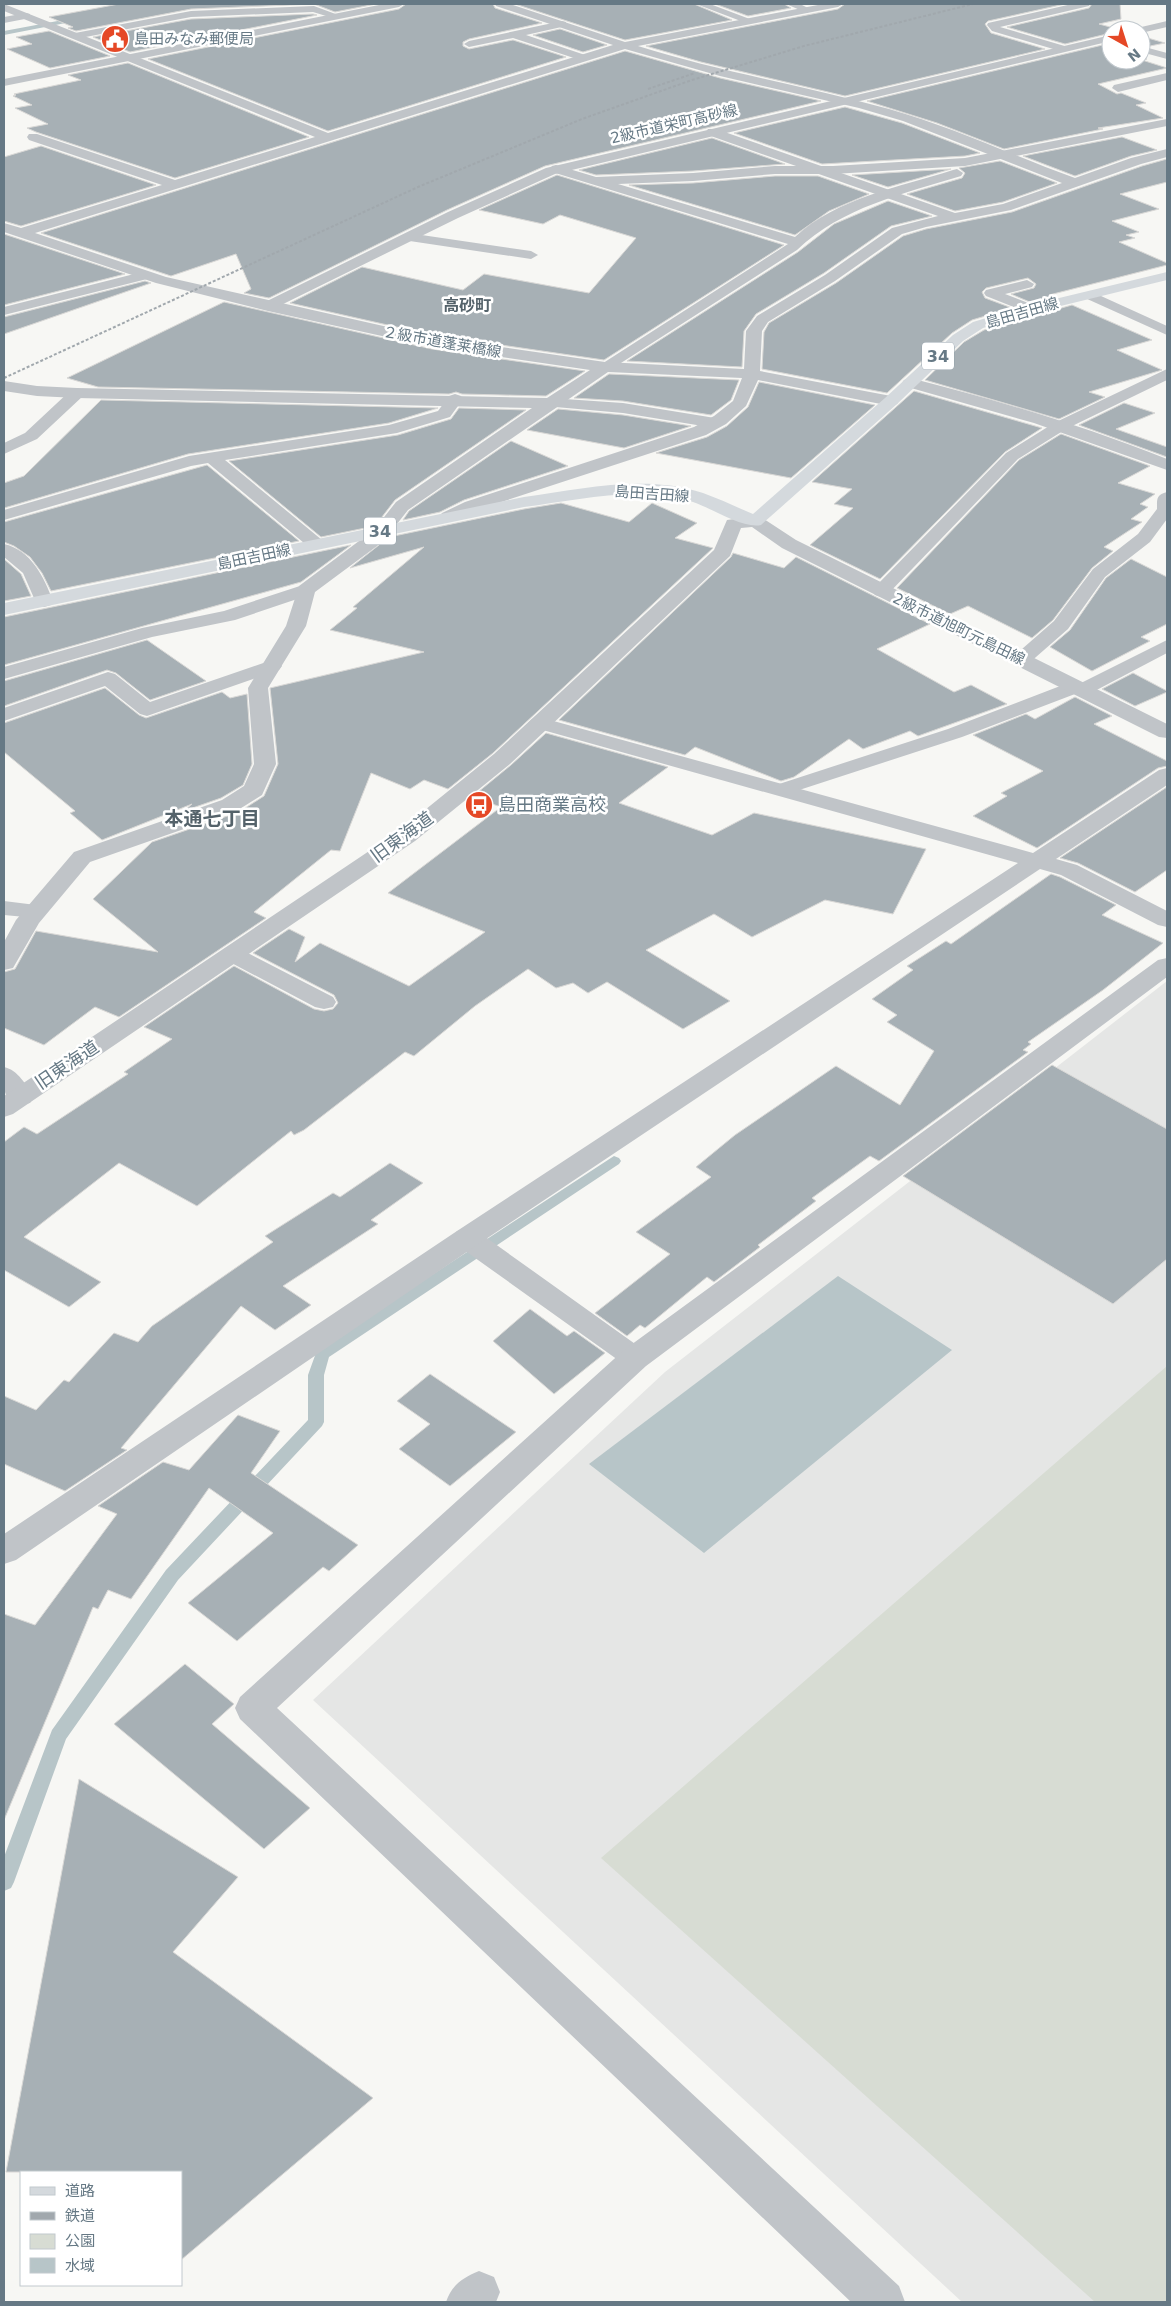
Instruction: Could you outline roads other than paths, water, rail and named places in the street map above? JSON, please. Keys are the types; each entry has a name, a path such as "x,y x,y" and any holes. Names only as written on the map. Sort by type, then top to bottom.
{"main road":[{"name":"島田吉田線","path":"4,609 524,502 618,490 653,490 696,496 755,521 891,401 958,338 978,325 1030,309 1167,276"}],"street":[{"path":"4,83 399,4"},
{"path":"500,4 625,45 727,75 844,101 940,129 1000,155 1076,183"},
{"path":"20,233 625,45 838,4"},
{"path":"1064,49 996,29 992,25 1085,4"},
{"path":"4,7 328,138"},
{"path":"1151,28 1164,26"},
{"name":"2級市道栄町高砂線","path":"268,306 408,237 556,169 1101,41"},
{"path":"1151,52 1167,56"},
{"path":"1118,88 1167,77"},
{"path":"712,132 816,170 955,217"},
{"path":"33,137 176,185"},
{"path":"448,517 471,506 700,431 715,423 740,403 752,374 754,331 762,319 830,278 897,231 1006,207 1136,161 1167,153"},
{"name":"２級市道蓬莱橋線","path":"4,227 146,275 268,306 432,342 605,367 752,374 891,401"},
{"path":"4,963 36,911 82,857 230,805 254,790 266,764 258,688 296,626 306,590 383,530 402,506 605,367"},
{"path":"910,383 1060,426 1167,465"},
{"path":"4,386 37,391 77,393 455,399 550,403"},
{"path":"1141,454 1167,446"},
{"name":"2級市道旭町元島田線","path":"755,521 789,544 1167,732"},
{"name":"旧東海道","path":"12,1102 406,836 502,759 723,552 733,524 755,521"},
{"path":"539,723 783,789 1069,870 1167,920"},
{"path":"4,1551 466,1238 1167,775"},
{"path":"883,2302 253,1708 635,1358 1167,965"},
{"path":"4,1075 12,1102"}],"lane":[{"path":"701,4 750,21"},
{"path":"791,4 807,10"},
{"path":"75,36 191,14 314,9 336,16"},
{"path":"4,20 26,16"},
{"path":"469,44 562,24"},
{"path":"515,34 584,58"},
{"path":"595,180 965,162 1167,122"},
{"path":"605,367 706,304 792,247 809,231 833,217 890,194 974,168 965,162"},
{"path":"556,169 796,242"},
{"path":"408,237 531,255"},
{"path":"4,311 146,275"},
{"path":"1027,284 991,292 1030,309"},
{"path":"1090,295 1167,331"},
{"path":"881,591 1012,456 1060,426 1167,374"},
{"path":"4,449 31,436 77,393"},
{"path":"4,515 189,461 391,430 444,414 455,399"},
{"path":"550,403 623,408 715,423"},
{"path":"211,457 316,544"},
{"path":"1021,660 1062,625 1099,573 1144,538 1166,509 1165,498 1167,497"},
{"path":"4,549 22,562 34,575 44,601"},
{"path":"4,674 149,632 228,616 306,590"},
{"path":"783,789 955,733 1079,688 1167,646"},
{"path":"4,715 108,678 146,710 272,666"},
{"path":"4,908 36,911"},
{"path":"232,954 324,1002"},
{"path":"466,1238 635,1358"}],"water":[{"path":"838,1276 952,1350 704,1553 589,1464"}],"waterway":[{"path":"4,33 79,19"},
{"path":"4,1882 58,1735 172,1575 316,1422 316,1375 322,1354 614,1161"}],"railway":[{"path":"4,378 418,187 582,119 692,80 804,46 973,4"},
{"path":"648,89 695,73"}],"place":[{"name":"島田みなみ郵便局","path":"115,39"},
{"name":"島田商業高校","path":"479,805"}],"district":[{"name":"高砂町","path":"467,305"},
{"name":"本通七丁目","path":"212,818"}]}
